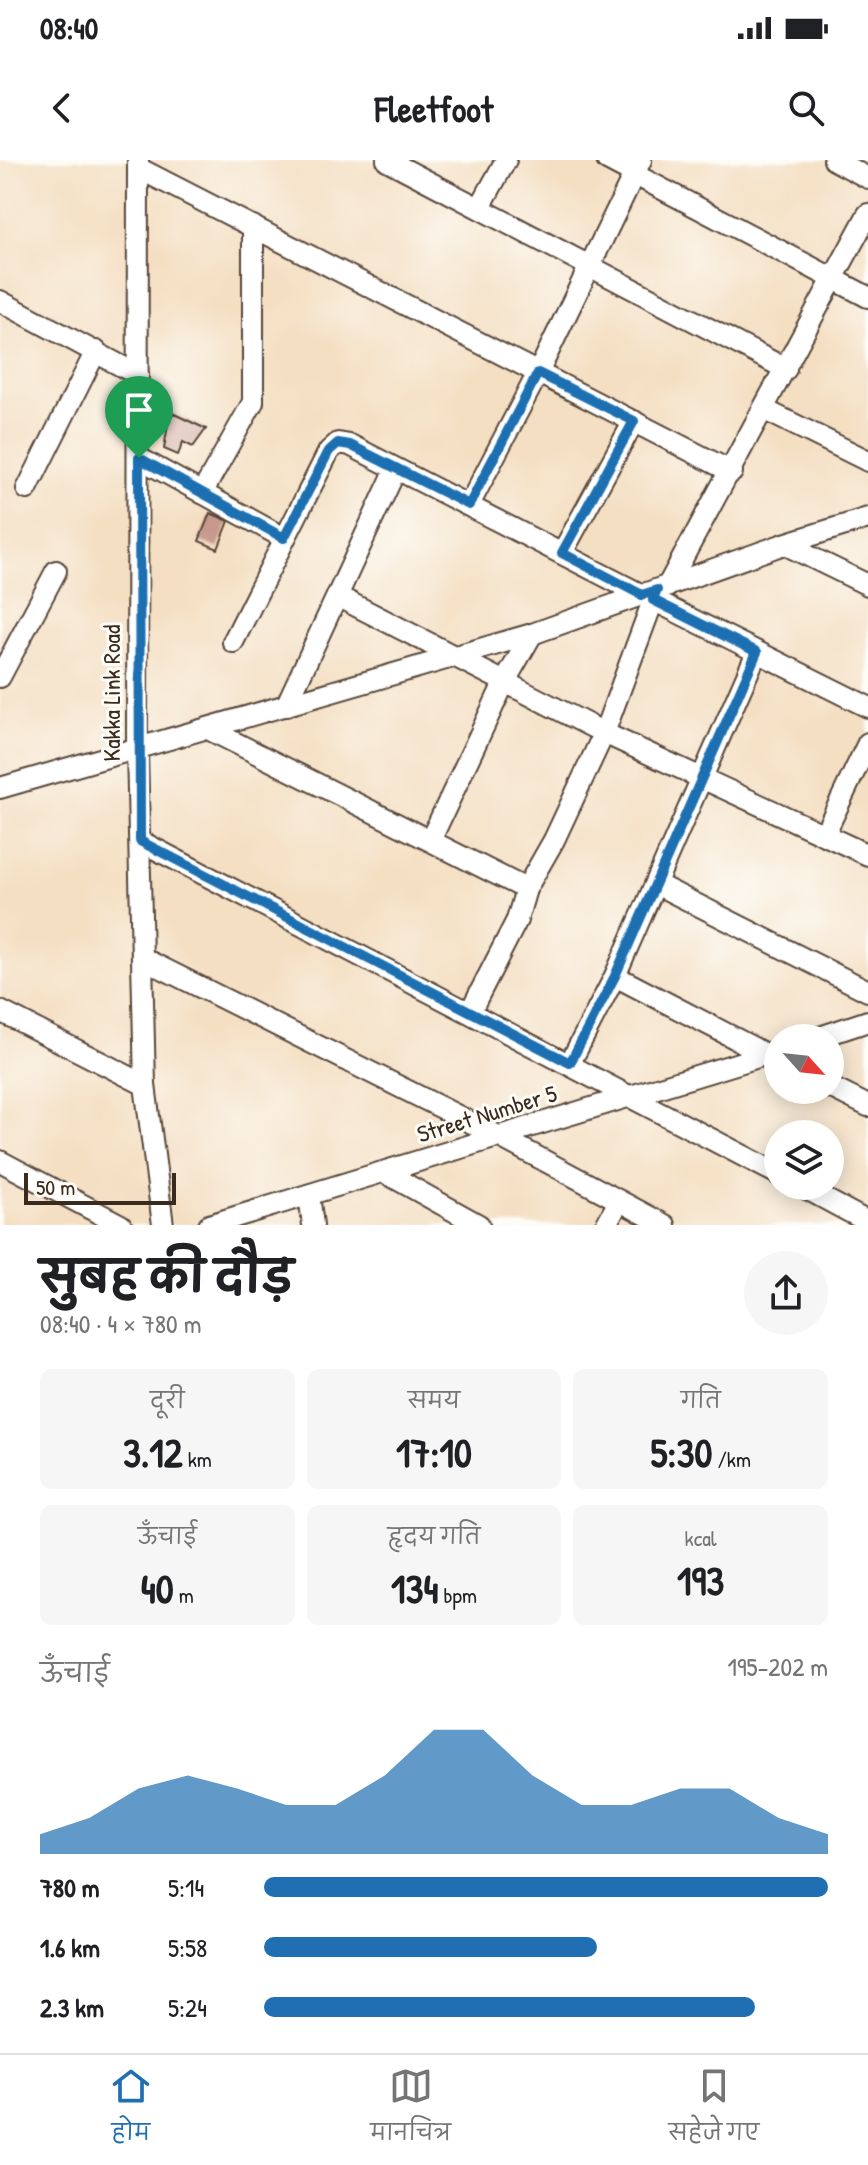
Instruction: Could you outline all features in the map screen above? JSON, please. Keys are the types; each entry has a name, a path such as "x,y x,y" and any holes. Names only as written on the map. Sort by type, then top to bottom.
{"street":[{"path":"387,160 786,369"},
{"path":"480,207 506,160"},
{"path":"607,160 637,167 868,297"},
{"path":"834,160 868,178"},
{"path":"138,164 732,472"},
{"name":"Kakka Link Road","path":"138,164 137,750 145,1085 163,1225"},
{"path":"469,505 538,373 637,167"},
{"path":"470,1012 517,920 526,889 554,840 604,733 655,593 732,472 868,214"},
{"path":"202,493 253,402 253,226"},
{"path":"0,301 138,375"},
{"path":"27,489 96,351"},
{"path":"765,410 867,457"},
{"path":"562,553 634,421"},
{"path":"233,642 333,446 350,445 562,553 655,593 757,652 868,707"},
{"path":"139,458 284,538"},
{"path":"286,706 396,469"},
{"path":"0,788 532,634 655,593 784,544 868,518"},
{"path":"784,544 868,585"},
{"path":"0,677 56,571"},
{"path":"339,597 450,657 604,733 868,855"},
{"path":"431,839 504,683 532,634"},
{"path":"570,1063 615,976 704,779 757,652"},
{"path":"208,729 526,889"},
{"path":"824,835 868,743"},
{"path":"140,841 764,1166"},
{"path":"656,884 868,991"},
{"path":"142,958 500,1137 665,1225"},
{"path":"615,976 764,1050"},
{"path":"0,1011 145,1085"},
{"path":"844,1029 868,1021"},
{"name":"Street Number 5","path":"209,1225 764,1058"},
{"path":"844,1094 868,1106"},
{"path":"0,1161 121,1225"},
{"path":"384,1172 479,1225"},
{"path":"309,1195 313,1225"},
{"path":"827,1200 868,1222"},
{"path":"606,1225 619,1201"}],"building":[{"path":"170,412 206,429 193,447 183,442 178,455 164,449"},
{"path":"210,513 229,521 218,549 199,541"}],"route":[{"path":"538,373 634,421 562,553 642,595 657,590 653,600 757,652 704,779 615,976 570,1063 140,841 137,750 139,458 284,538 329,451 338,443 350,445 469,505 538,373"}]}
